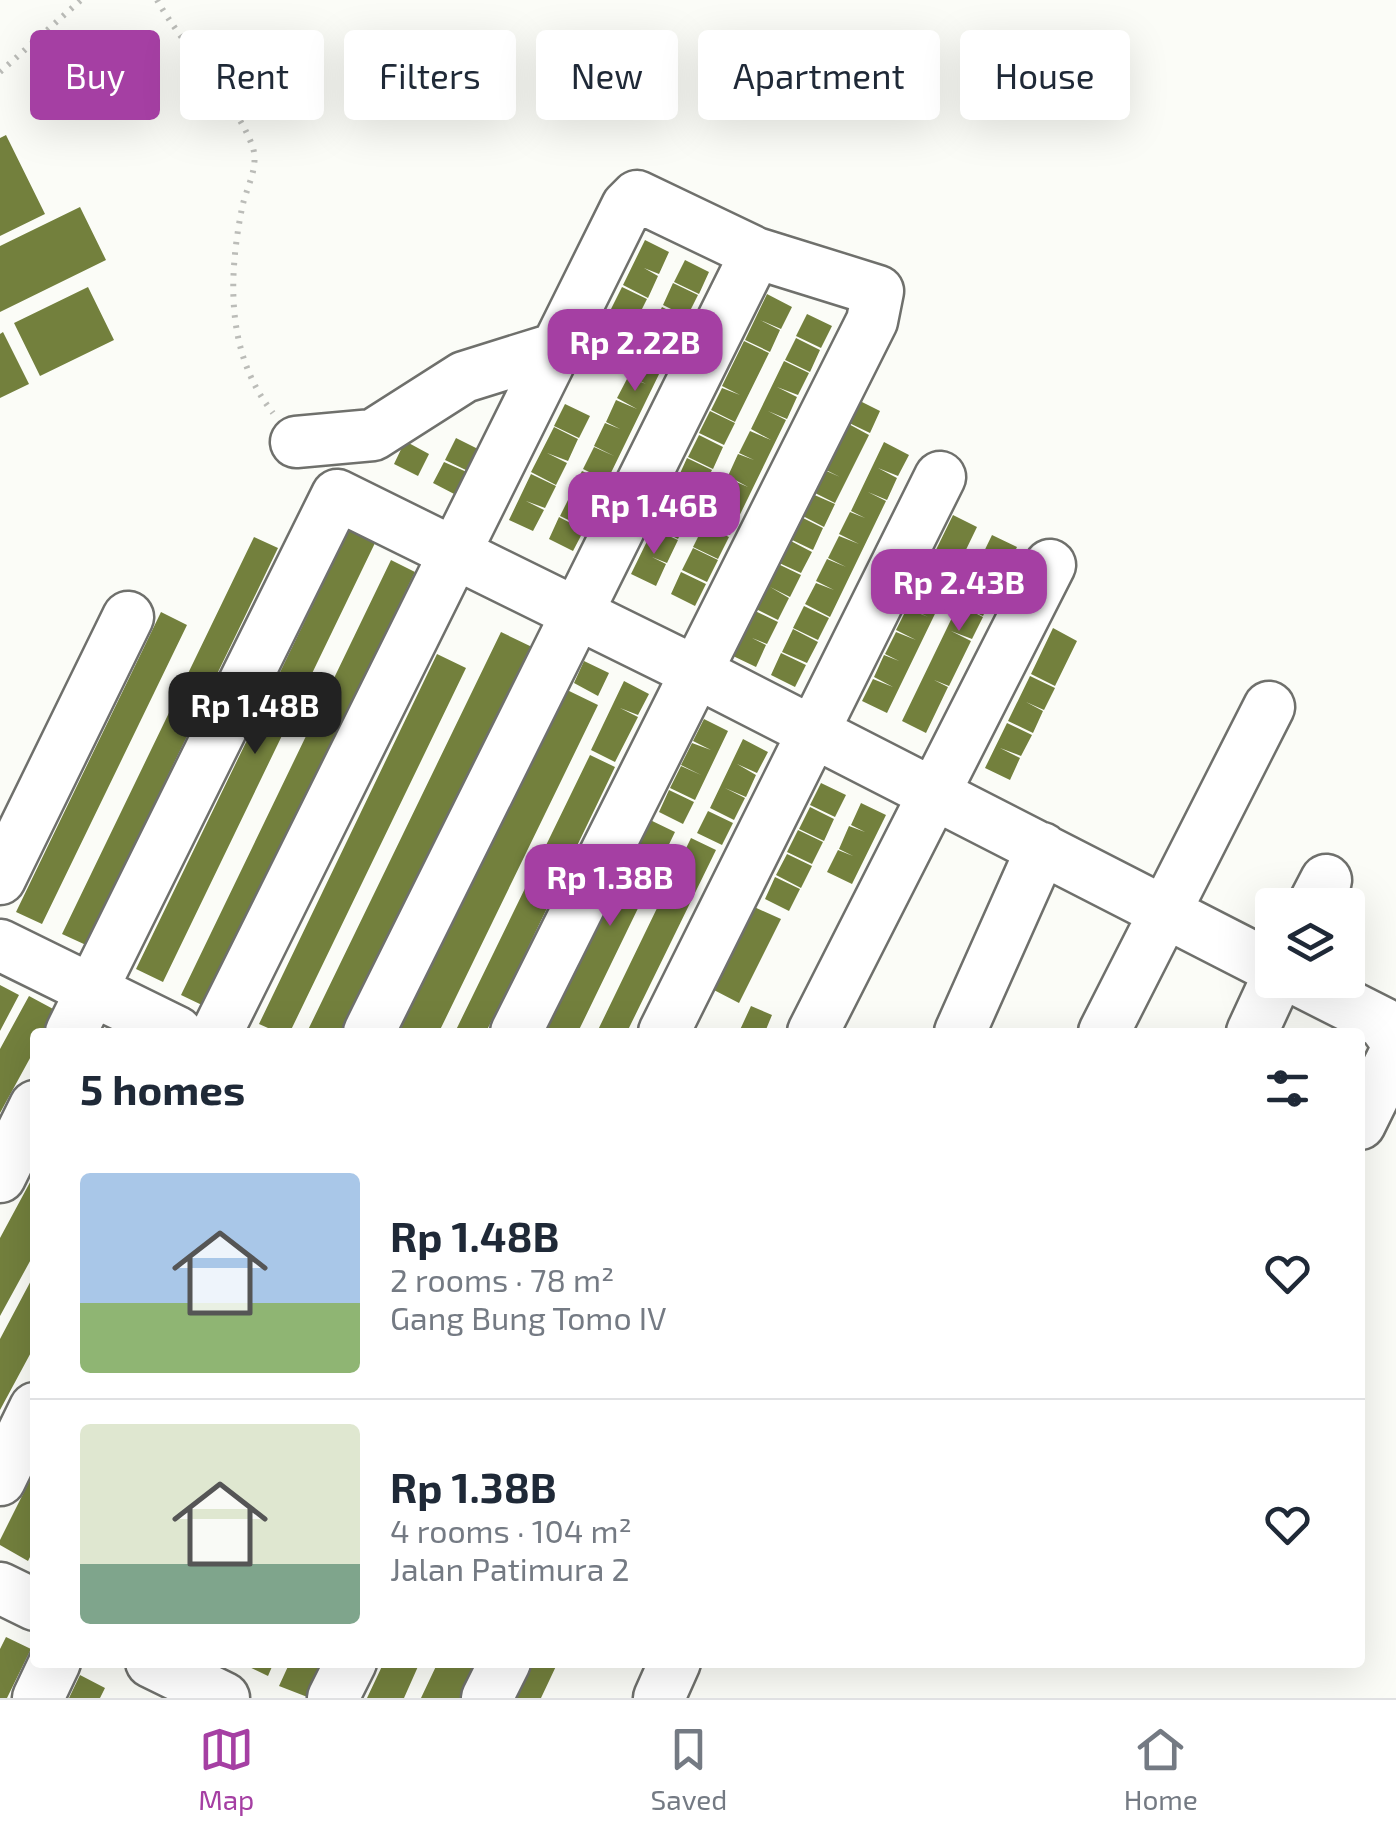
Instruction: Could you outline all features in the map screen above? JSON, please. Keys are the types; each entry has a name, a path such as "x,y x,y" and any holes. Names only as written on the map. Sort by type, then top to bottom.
{"street":[{"path":"219,1028 627,206 637,196 756,253 878,291 872,321 518,1028"},
{"path":"371,1028 574,611 756,253"},
{"path":"296,442 372,435 464,377 557,348"},
{"path":"666,1028 940,477"},
{"path":"82,1011 338,495 696,672 1255,958"},
{"path":"816,1028 1050,565"},
{"path":"0,879 128,618"},
{"path":"1106,1028 1162,910 1268,707"},
{"path":"962,1028 1042,848"},
{"path":"0,945 82,1011 160,1028"},
{"path":"1254,1028 1268,998"},
{"path":"1334,998 1383,1023 1396,1042"},
{"path":"1365,1114 1396,1051"},
{"path":"0,1177 30,1116"},
{"path":"0,1480 30,1418"},
{"path":"0,1588 30,1603"},
{"path":"38,1698 53,1668"},
{"path":"165,1668 204,1686"},
{"path":"333,1698 348,1668"},
{"path":"487,1698 501,1668"},
{"path":"659,1698 672,1668"}],"path":[{"path":"0,72 81,0"},
{"path":"157,0 241,123 254,151 253,173 239,225 232,319 250,376 296,442"}],"building":[{"path":"6,135 45,214 0,236 0,138"},
{"path":"80,207 106,260 0,312 0,246"},
{"path":"645,240 669,252 659,274 644,268 658,276 648,298 623,285"},
{"path":"685,260 709,272 699,294 674,282"},
{"path":"673,283 698,295 687,317 663,305"},
{"path":"88,287 114,340 40,376 14,323"},
{"path":"622,287 647,299 636,321 611,309"},
{"path":"767,294 792,307 781,329 760,320 780,330 770,352 745,340"},
{"path":"662,307 686,319 676,341 661,335 675,342 665,364 649,358 663,366 607,481 583,469 594,447 614,456 594,446 605,423 620,429 606,422 616,400 637,409 617,398 628,377 646,384 628,375"},
{"path":"807,314 832,326 821,348 796,336"},
{"path":"3,332 29,384 0,398 0,334"},
{"path":"796,338 820,350 810,372 785,360"},
{"path":"744,341 769,353 735,422 711,410 722,388 740,395 722,386"},
{"path":"784,361 809,373 798,395 777,387 797,397 787,419 768,411 786,420 730,535 705,523 716,501 734,509 716,500 727,478 748,487 728,476 738,454 754,460 739,453 750,431 771,440 751,429"},
{"path":"856,399 880,411 870,433 845,421"},
{"path":"565,404 590,416 579,438 554,426"},
{"path":"710,411 735,423 724,445 699,433"},
{"path":"845,422 869,435 835,503 811,491 822,469 840,477 822,468"},
{"path":"554,427 578,439 568,461 547,453 567,463 556,485 531,472"},
{"path":"699,435 723,447 713,469 688,457"},
{"path":"456,438 480,450 470,472 445,460"},
{"path":"405,441 429,454 418,476 394,464"},
{"path":"884,442 909,455 898,476 878,468 897,478 887,500 868,492 886,501 830,617 805,604 816,583 834,590 816,581 827,559 846,567 828,558 839,536 859,544 839,534 850,512 865,518 851,511"},
{"path":"687,458 712,470 701,492 677,480"},
{"path":"444,462 469,473 458,496 433,483"},
{"path":"582,471 607,482 596,505 571,492"},
{"path":"531,474 556,486 545,508 526,501 544,510 533,531 509,520"},
{"path":"676,482 701,494 690,516 671,508 689,517 678,539 654,527"},
{"path":"810,493 835,504 824,527 799,514"},
{"path":"571,494 595,506 585,528 560,516"},
{"path":"953,515 977,527 887,713 862,701 873,679 893,687 874,677 884,655 899,661 885,654 896,632 916,640 896,630 907,608 928,617 908,607"},
{"path":"799,516 823,528 813,550 788,538"},
{"path":"559,517 584,530 573,551 549,539"},
{"path":"704,525 729,537 718,559 693,547"},
{"path":"653,529 678,540 667,563 652,557 666,564 656,586 631,574"},
{"path":"349,530 375,543 163,982 136,969"},
{"path":"992,535 1017,547 1007,569 986,560 1006,570 995,592 974,584 994,594 983,616 965,608 983,617 972,639 951,631 971,641 949,686 934,680 948,687 926,733 902,721"},
{"path":"254,537 278,548 86,945 62,934"},
{"path":"787,539 812,552 801,573 777,562"},
{"path":"693,548 718,560 707,582 682,570"},
{"path":"391,560 415,572 204,1006 181,995"},
{"path":"776,563 801,575 790,597 770,587 789,598 778,620 754,608"},
{"path":"681,572 706,584 695,606 671,594"},
{"path":"804,606 829,618 818,640 793,628"},
{"path":"753,610 778,622 767,644 752,638 766,645 756,667 731,655"},
{"path":"161,612 187,625 42,924 16,912"},
{"path":"1053,628 1077,641 1055,686 1031,674"},
{"path":"793,629 818,642 807,663 782,652"},
{"path":"501,632 532,647 347,1028 309,1028"},
{"path":"781,653 806,665 795,687 771,675"},
{"path":"437,654 466,668 292,1028 259,1024"},
{"path":"584,661 609,673 598,696 574,683"},
{"path":"1030,676 1055,688 1044,710 1026,702 1043,711 1033,733 1008,721"},
{"path":"624,681 649,694 638,715 620,708 638,717 615,762 591,750"},
{"path":"565,689 598,705 441,1028 401,1028"},
{"path":"704,719 728,731 695,800 670,788 681,766 701,775 681,765 692,743 711,750 693,741"},
{"path":"1007,723 1032,735 1021,756 1000,748 1020,758 1010,780 985,768"},
{"path":"743,739 768,752 757,773 737,764 756,775 746,797 725,788 745,798 734,820 710,808"},
{"path":"590,755 615,767 488,1028 457,1028"},
{"path":"821,783 846,795 835,817 810,805"},
{"path":"669,790 694,802 683,824 659,812"},
{"path":"861,803 886,815 852,884 827,872 838,850 853,856 839,849 849,826 865,832 851,825"},
{"path":"810,807 834,819 824,841 799,829"},
{"path":"708,811 733,823 722,845 697,833"},
{"path":"646,818 675,832 580,1028 544,1028"},
{"path":"798,830 823,842 812,864 787,852"},
{"path":"691,838 716,850 629,1028 599,1028"},
{"path":"787,854 812,866 801,888 776,875"},
{"path":"775,877 800,889 789,911 765,899"},
{"path":"752,906 781,919 739,1003 712,989"},
{"path":"0,985 19,995 0,1031"},
{"path":"29,996 55,1010 46,1028 30,1028 30,1058 0,1113 0,1049"},
{"path":"751,1006 772,1015 767,1028 741,1028"},
{"path":"30,1182 30,1261 0,1316 0,1238"},
{"path":"30,1282 30,1354 0,1410 0,1339"},
{"path":"30,1480 28,1561 0,1545"},
{"path":"6,1637 30,1649 7,1698 0,1698 0,1649"},
{"path":"251,1668 271,1668 268,1676"},
{"path":"287,1668 324,1668 310,1698 279,1686"},
{"path":"381,1668 417,1668 404,1698 367,1698"},
{"path":"435,1668 475,1668 462,1698 421,1698"},
{"path":"527,1668 555,1668 541,1698 513,1698"},
{"path":"80,1675 105,1688 100,1698 69,1698"}]}
